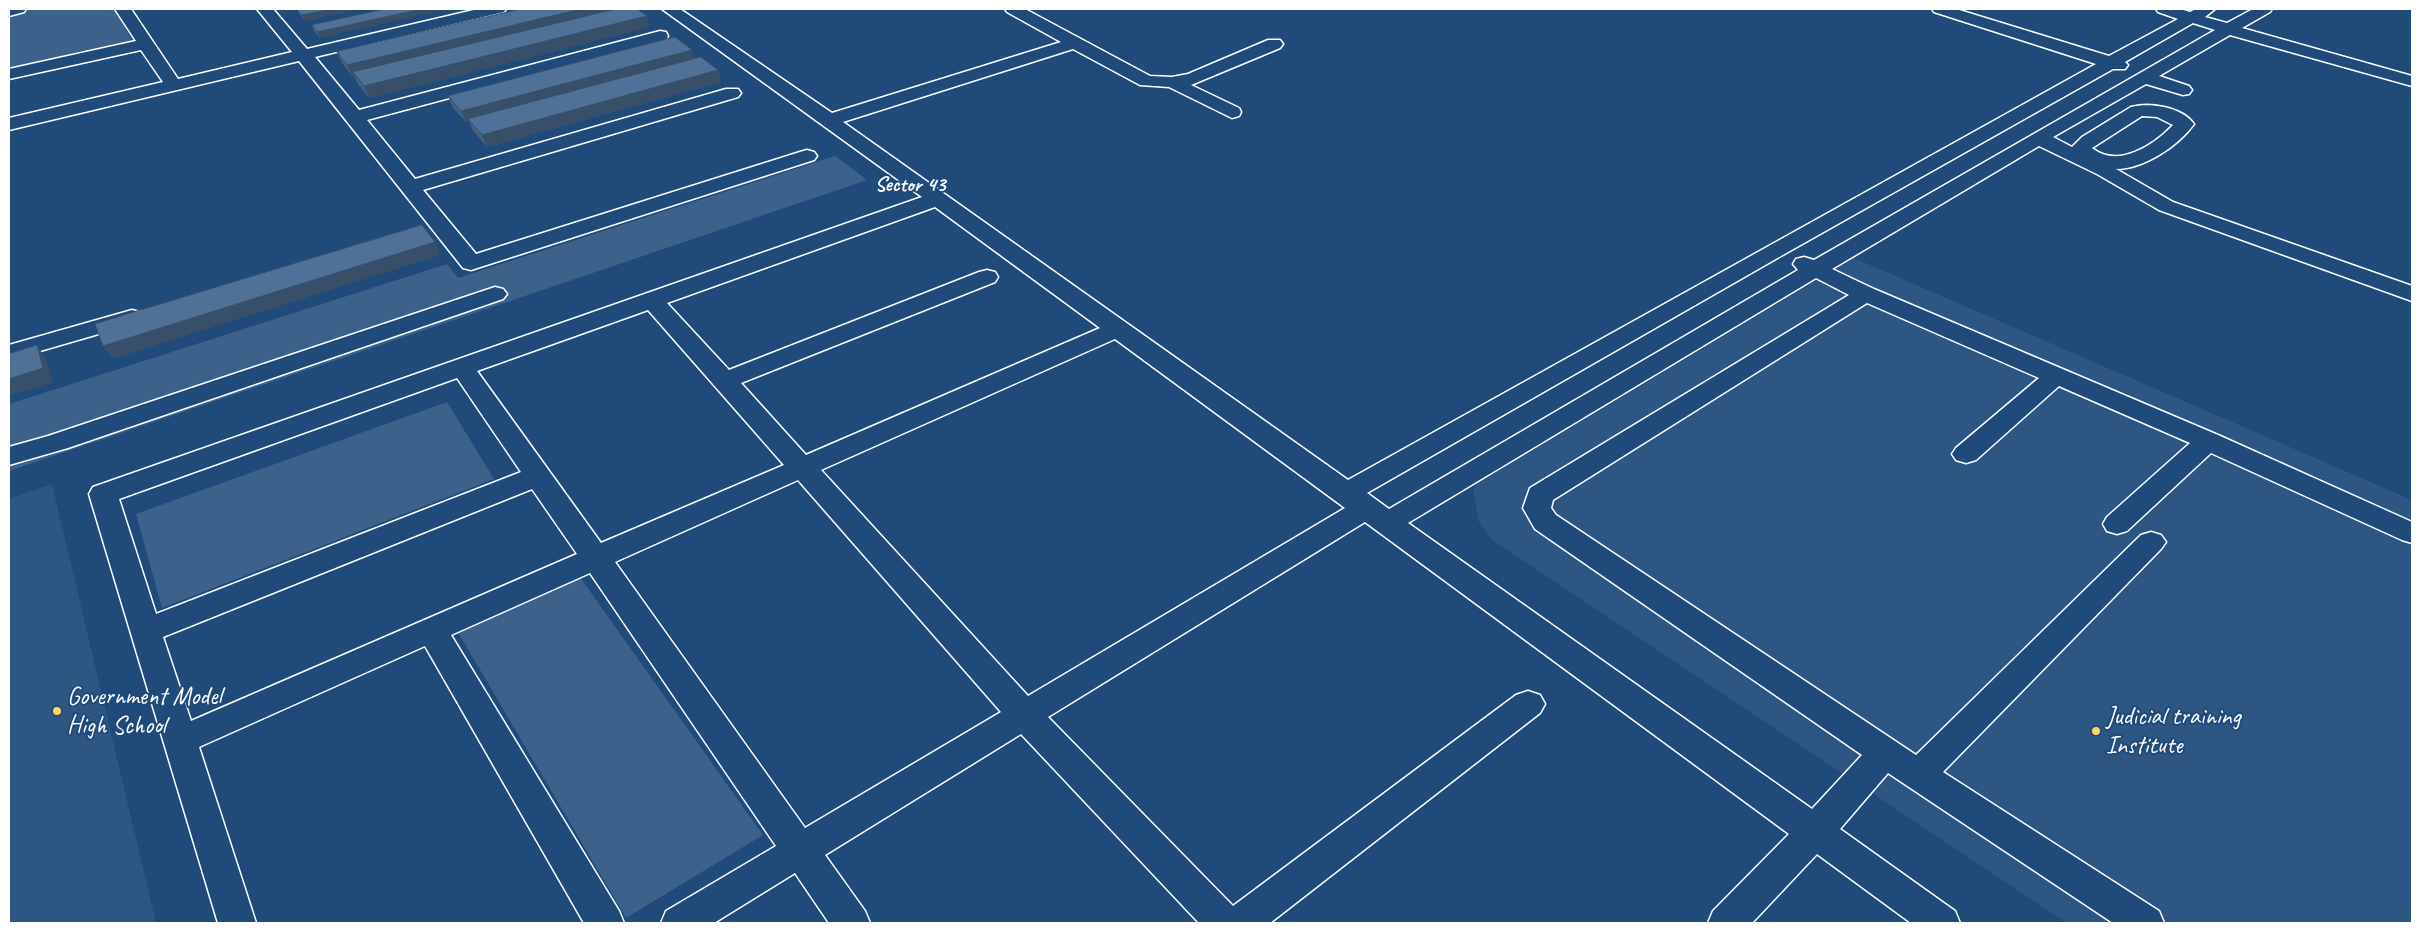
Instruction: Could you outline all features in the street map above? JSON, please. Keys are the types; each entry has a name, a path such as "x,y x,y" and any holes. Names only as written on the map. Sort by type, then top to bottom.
{"street":[{"path":"9,11 18,9"},
{"path":"122,9 174,86"},
{"path":"9,124 495,9"},
{"path":"670,9 829,120 1365,509 1941,923"},
{"path":"1013,9 1146,81 1172,82 1192,79 1274,44"},
{"path":"1940,9 2117,58"},
{"path":"1980,9 2117,58 2153,73 2183,90"},
{"path":"2164,9 2199,13 2229,30 2412,81"},
{"path":"1365,509 1817,270 2039,138 2264,9"},
{"path":"273,10 303,55 355,116 410,187 431,227 471,263 807,156"},
{"path":"680,923 1365,509 1773,251 2199,13"},
{"path":"355,116 660,36"},
{"path":"829,120 1077,42"},
{"path":"9,74 145,44"},
{"path":"1172,82 1232,112"},
{"path":"410,187 732,93"},
{"path":"2108,98 2143,111"},
{"path":"2039,138 2104,170 2166,206 2412,294"},
{"path":"237,923 103,494 938,199"},
{"path":"1773,251 1866,294 2208,441 2412,533"},
{"path":"724,381 988,277"},
{"path":"9,456 58,442 494,294"},
{"path":"1866,294 1540,495 1537,508 1545,522 1885,753 2145,923"},
{"path":"652,300 1025,716 1224,923"},
{"path":"9,354 149,311"},
{"path":"181,740 1118,329"},
{"path":"462,367 851,923"},
{"path":"1966,454 2057,375"},
{"path":"2118,524 2208,441"},
{"path":"146,631 538,476"},
{"path":"1918,775 2151,542"},
{"path":"432,630 605,923"},
{"path":"1241,923 1528,704"},
{"path":"1727,923 1814,832 1885,753"}],"shaded area":[{"path":"30,9 115,9 133,43 9,70 9,13"},
{"path":"835,156 867,180 9,471 9,404 447,264 458,278"},
{"name":"Judicial training Institute","path":"1854,258 2412,500 2412,923 2067,923 1491,539 1479,522 1473,490 1478,483"},
{"path":"447,402 494,479 162,608 136,514"},
{"name":"Government Model High School","path":"52,484 156,923 9,923 9,499"},
{"path":"577,573 763,835 626,918 456,629"}],"building":[{"path":"297,9 332,9 302,15"},
{"path":"385,9 422,9 317,32 312,25"},
{"path":"521,9 581,9 347,65 337,52"},
{"path":"616,9 637,9 647,16 364,86 353,72"},
{"path":"675,37 692,50 461,111 448,96"},
{"path":"701,57 718,70 482,135 468,119"},
{"path":"422,225 435,242 103,346 95,324"},
{"path":"37,345 43,368 9,379 9,354"}],"place":[{"name":"Government Model High School","path":"57,711"},
{"name":"Judicial training Institute","path":"2096,731"}],"district":[{"name":"Sector 43","path":"910,185"}]}
